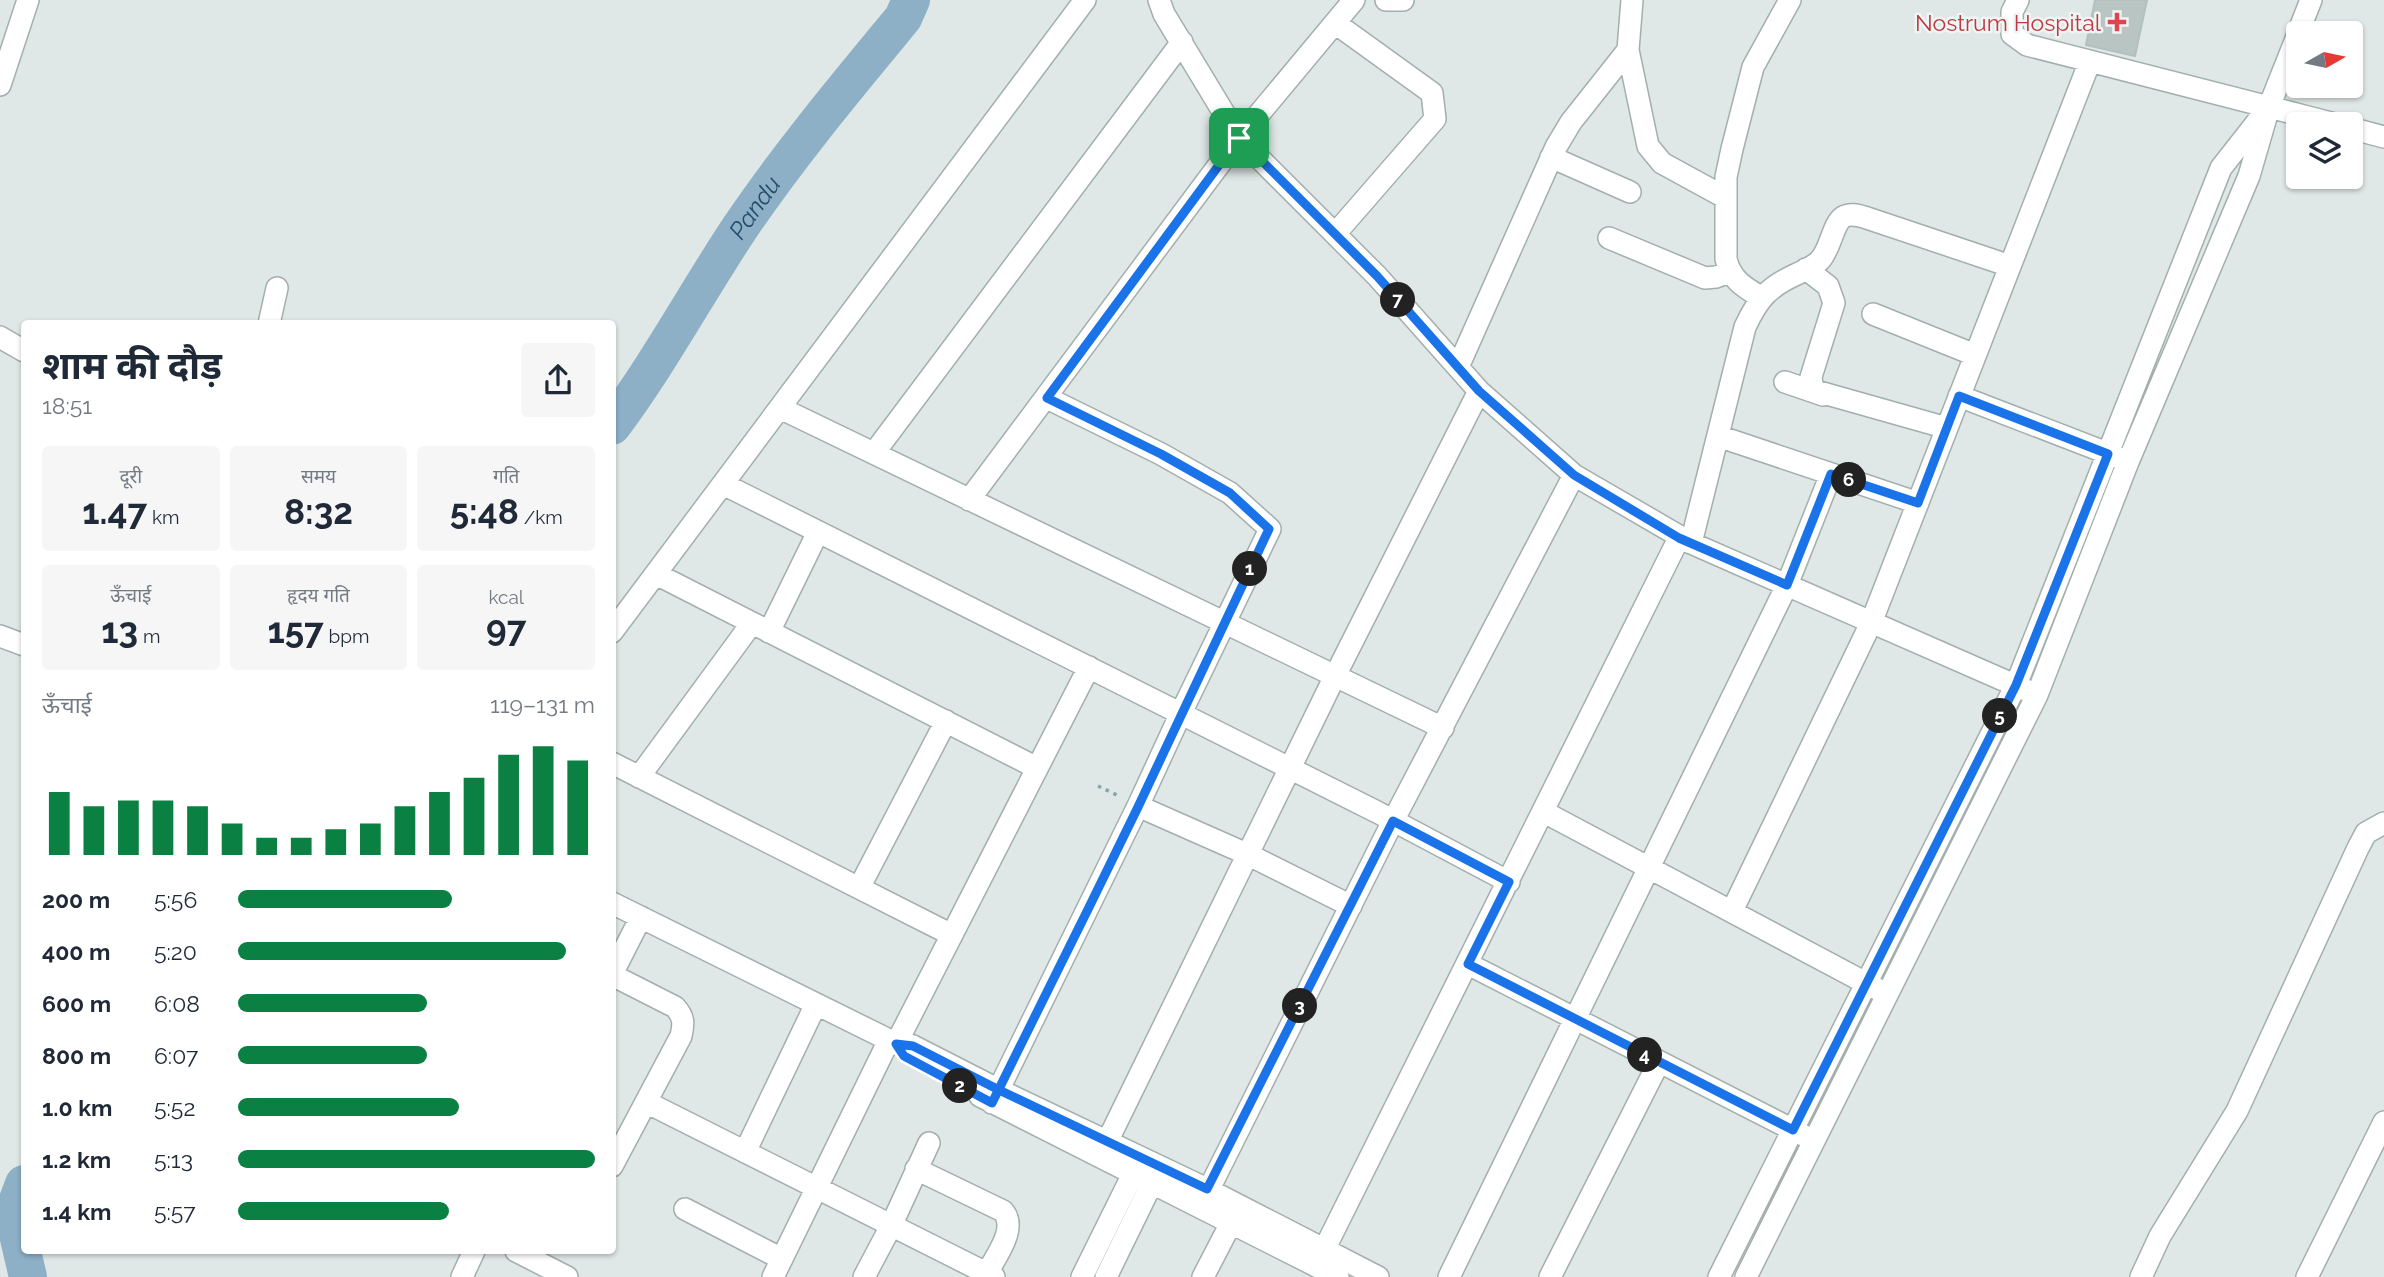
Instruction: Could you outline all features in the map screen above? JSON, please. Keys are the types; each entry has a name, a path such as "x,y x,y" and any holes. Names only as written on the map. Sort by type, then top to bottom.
{"street":[{"path":"0,85 27,0"},
{"path":"616,627 1085,0"},
{"path":"1159,0 1164,14 1239,138 1377,276 1479,391 1574,475 1685,541 2037,695"},
{"path":"969,500 1239,138 1354,0"},
{"path":"1386,0 1403,0"},
{"path":"1632,0 1628,50 1648,146 1662,163 1726,198"},
{"path":"1762,298 1738,282 1729,272 1726,259 1726,177 1753,67 1790,0"},
{"path":"2018,0 2012,12 2012,34 2027,45 2288,112"},
{"path":"2303,21 2311,0"},
{"path":"1335,23 1432,93 1434,119 1335,234"},
{"path":"874,453 1182,41"},
{"path":"1458,367 1551,157 1571,122 1628,50"},
{"path":"1732,911 1871,623 2090,61"},
{"path":"2118,458 2016,685 1723,1270 1747,1276 2037,695 2221,168 2269,107 2286,64"},
{"path":"2363,131 2384,137"},
{"path":"1551,157 1630,192"},
{"path":"1321,1258 1544,812 1685,541 1718,436 1745,327 1762,298 1779,282 1817,264 1824,256 1839,222 1852,214 2010,266"},
{"path":"1609,237 1705,278 1729,272"},
{"path":"1806,269 1828,286 1834,303 1811,377 1816,391 1823,394"},
{"path":"270,320 277,288"},
{"path":"1873,314 1975,355"},
{"path":"0,337 21,349"},
{"path":"1785,383 1947,428"},
{"path":"1107,1143 1331,685 1479,391"},
{"path":"1959,396 2118,458"},
{"path":"995,1096 1139,806 1188,717 1224,623 1269,529 1230,493 1161,454 1047,398"},
{"path":"780,408 1224,623 1331,685 1443,728"},
{"path":"1718,436 1918,503"},
{"path":"1449,1277 1787,585 1831,474"},
{"path":"1203,1198 1351,906 1385,817 1443,728 1574,475"},
{"path":"723,484 1188,717 1509,882"},
{"path":"639,777 761,628 818,532"},
{"path":"656,574 1037,768"},
{"path":"0,636 21,644"},
{"path":"685,1209 778,1268 817,1188 952,935 1089,667"},
{"path":"859,888 946,721"},
{"path":"616,765 952,935"},
{"path":"1139,806 1252,848 1351,906"},
{"path":"1544,812 1888,994"},
{"path":"2141,1277 2160,1236 2236,1111 2358,848 2366,834 2384,823"},
{"path":"1937,841 1959,853"},
{"path":"616,905 893,1042 904,1056 1107,1143 1145,1175"},
{"path":"616,967 641,917"},
{"path":"1468,964 1814,1141"},
{"path":"616,977 675,1007 682,1015 684,1025 681,1036 616,1154"},
{"path":"745,1152 816,1004"},
{"path":"1550,1277 1659,1062"},
{"path":"995,1096 1145,1175 1203,1198 1321,1258 1338,1277"},
{"path":"646,1102 991,1275 1007,1234 1008,1217 1003,1211 916,1170"},
{"path":"2307,1277 2376,1160 2384,1122"},
{"path":"864,1277 929,1143"},
{"path":"1082,1277 1145,1175"},
{"path":"1106,1277 1145,1175"},
{"path":"1203,1198 1231,1223 1378,1277"},
{"path":"1203,1277 1231,1223"},
{"path":"461,1277 472,1254"},
{"path":"522,1254 567,1277"}],"building":[{"path":"2095,0 2147,0 2135,56 2086,45"}],"waterway":[{"name":"Pandu","path":"616,420 758,202 818,122 903,18 911,0"},
{"name":"Pandu","path":"21,1192 13,1213 21,1247"},
{"name":"Pandu","path":"23,1254 28,1277"}],"place":[{"name":"Nostrum Hospital","path":"2117,22"}],"route":[{"path":"1239,138 1047,398 1161,454 1230,493 1269,529 1139,806 999,1090 992,1103 904,1056 896,1044 913,1046 999,1090 1107,1143 1207,1189 1393,821 1509,882 1468,964 1793,1130 2016,685 2108,454 1959,396 1918,503 1831,474 1787,585 1679,538 1574,475 1479,391 1377,276 1239,138"}]}
